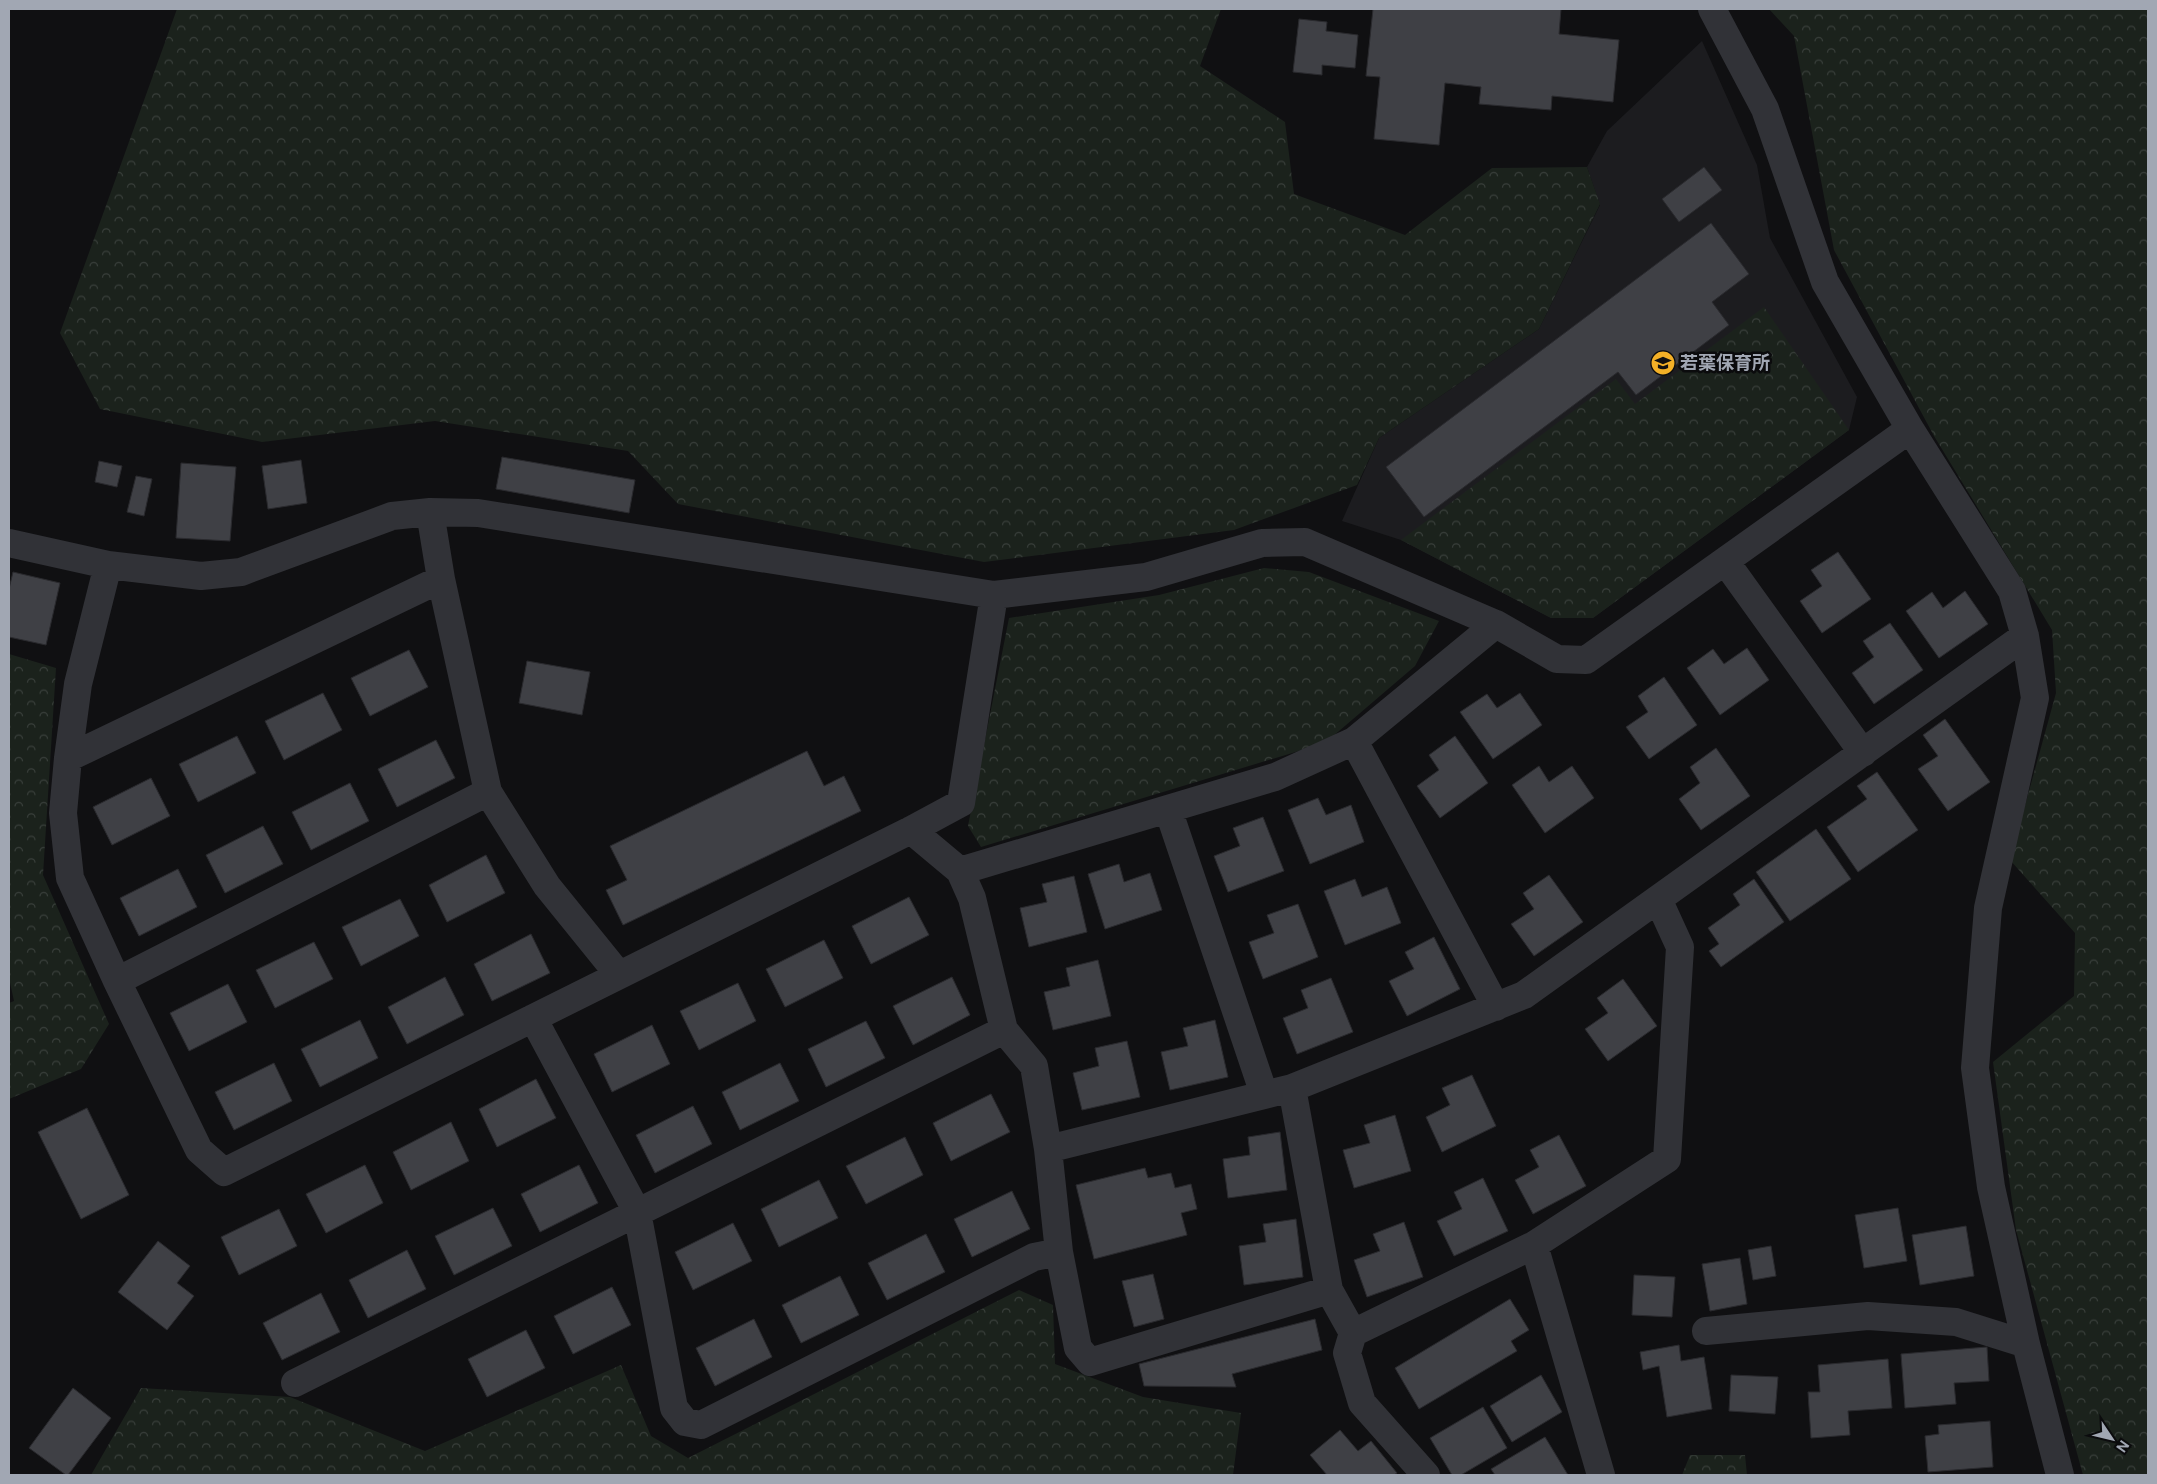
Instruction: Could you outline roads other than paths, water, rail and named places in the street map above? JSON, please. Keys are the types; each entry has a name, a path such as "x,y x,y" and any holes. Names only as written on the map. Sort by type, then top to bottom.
{"street":[{"path":"1712,9 1765,109 1825,282 1910,429 2012,591 2025,636 2035,698 1988,908 1975,1068 1991,1187 2026,1344 2060,1475"},
{"path":"9,543 108,565 201,576 241,572 392,516 430,512 478,513 994,595 1146,577 1262,543 1305,542 1496,624 1557,659 1586,660 1910,429"},
{"path":"430,512 441,579 488,792 547,886 619,975"},
{"path":"1725,561 1863,753"},
{"path":"108,565 78,684 68,758 63,813 70,878 116,981 199,1150 224,1172 911,830 960,803 994,595"},
{"path":"68,758 441,579"},
{"path":"960,871 1275,777 1354,741 1496,624"},
{"path":"1048,1149 1292,1088 1496,1007 1524,994 2025,636"},
{"path":"1354,741 1496,1007"},
{"path":"116,981 488,792"},
{"path":"1168,809 1264,1094"},
{"path":"911,830 960,871 972,898 1004,1030 1034,1066 1048,1149 1059,1252 1078,1348 1090,1362 1328,1290"},
{"path":"1426,1475 1362,1403 1346,1352 1353,1333 1534,1245 1667,1158 1680,947 1658,899"},
{"path":"533,1018 637,1212 674,1408 685,1422 701,1425 1034,1257 1059,1252"},
{"path":"294,1383 1004,1030"},
{"path":"1292,1088 1328,1290 1353,1333"},
{"path":"1534,1245 1601,1475"},
{"path":"1706,1331 1868,1316 1956,1322 2026,1344"}],"place":[{"name":"若葉保育所","path":"1663,363"}]}
